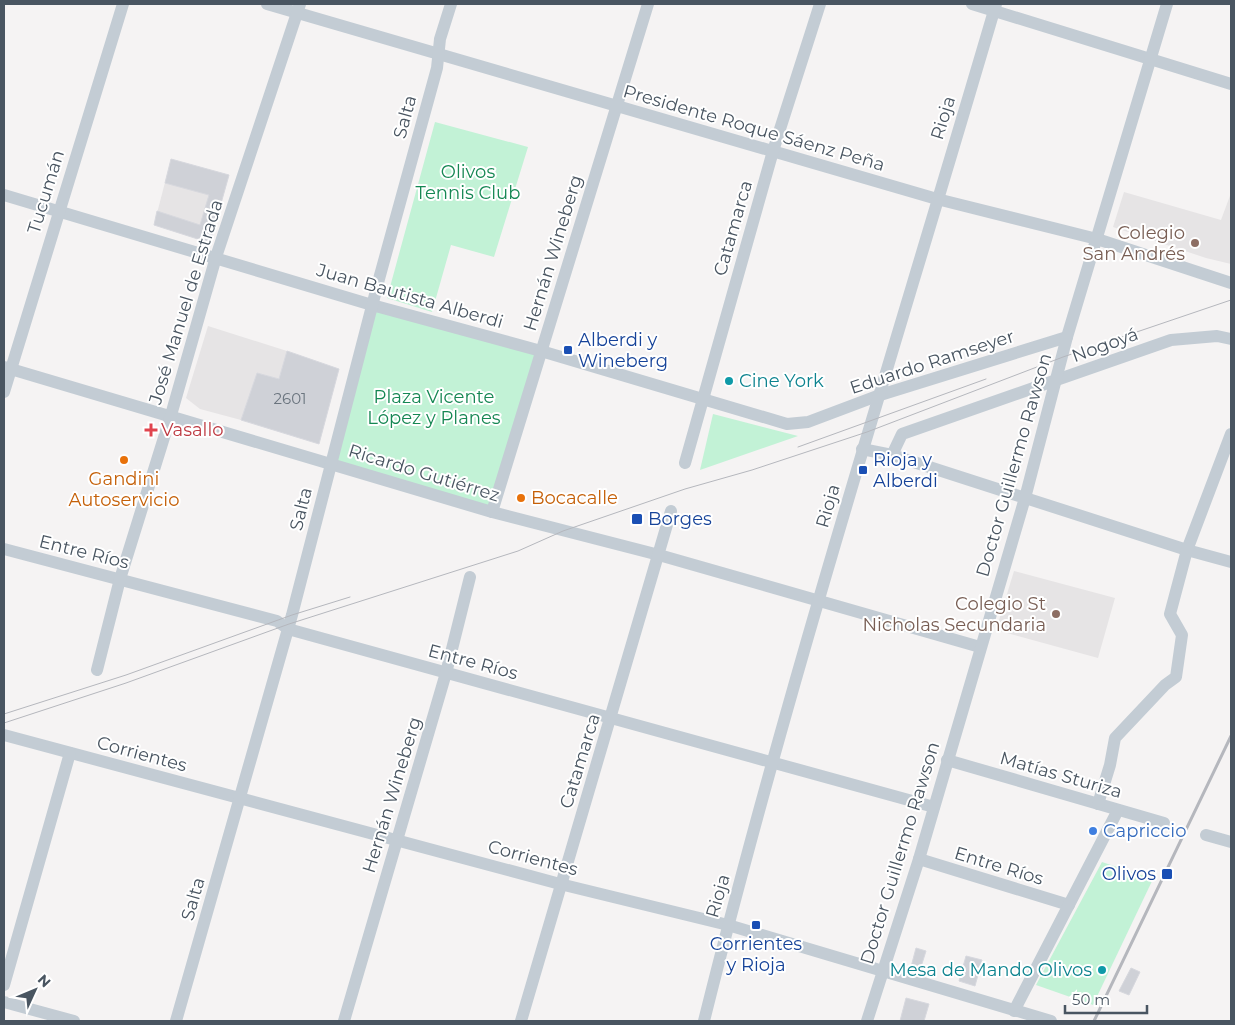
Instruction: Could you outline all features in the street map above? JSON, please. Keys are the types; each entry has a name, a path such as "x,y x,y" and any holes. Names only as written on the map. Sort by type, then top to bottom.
{"street":[{"name":"Tucumán","path":"4,392 7,368 123,4"},
{"name":"Presidente Roque Sáenz Peña","path":"267,4 298,8 617,106 937,199 1097,239 1231,283"},
{"name":"Salta","path":"176,1021 288,629 372,305 437,68 451,4"},
{"name":"Hernán Wineberg","path":"492,512 648,4"},
{"name":"Catamarca","path":"685,463 773,151 820,4"},
{"path":"972,4 995,7 1231,84"},
{"name":"Doctor Guillermo Rawson","path":"867,1021 919,859 1025,498 1067,337 1167,4"},
{"name":"Rioja","path":"704,1021 728,925 862,449 995,7"},
{"name":"José Manuel de Estrada","path":"97,670 120,579 171,415 216,257 298,8"},
{"name":"Juan Bautista Alberdi","path":"4,195 372,305 541,351 787,424 808,422"},
{"name":"Nogoyá","path":"892,455 902,434 1171,340 1217,336 1231,339"},
{"name":"Eduardo Ramseyer","path":"808,422 878,396 1067,337"},
{"name":"Ricardo Gutiérrez","path":"7,368 171,415 492,512 659,555 980,647"},
{"path":"1098,804 1110,765 1115,738 1165,685 1176,677 1182,635 1170,614 1187,550 1231,434"},
{"path":"862,449 892,455 1187,550 1231,562"},
{"name":"Catamarca","path":"521,1021 560,884 612,718 671,511"},
{"name":"Entre Ríos","path":"4,549 277,621 288,629 934,807"},
{"name":"Hernán Wineberg","path":"344,1021 446,673 470,577"},
{"name":"Corrientes","path":"4,735 560,884 728,925 1051,1021"},
{"path":"4,985 70,753"},
{"name":"Matías Sturiza","path":"947,760 1164,823"},
{"path":"1014,1011 1118,810"},
{"path":"1206,835 1231,842"},
{"name":"Entre Ríos","path":"919,859 1069,905"},
{"path":"4,1002 74,1021"}],"shaded area":[{"path":"171,159 229,175 211,239 204,241 154,225"},
{"name":"Colegio San Andrés","path":"1124,192 1221,220 1231,193 1231,264 1206,258 1113,227"},
{"path":"208,326 287,351 279,379 257,373 241,420 200,409 186,398"},
{"name":"Colegio St Nicholas Secundaria","path":"1014,571 1115,598 1098,658 996,630"}],"green space":[{"name":"Olivos Tennis Club","path":"435,122 528,147 494,257 451,245 432,312 387,298"},
{"name":"Plaza Vicente López y Planes","path":"372,305 541,351 492,512 331,463"},
{"path":"713,414 798,436 700,470"},
{"path":"1102,862 1153,879 1093,1005 1036,985"}],"building":[{"path":"171,159 229,175 211,239 204,241 154,225 157,211 200,225 209,195 165,183"},
{"path":"287,351 339,369 319,444 241,420 257,373 279,379"},
{"path":"916,948 926,951 920,970 911,967"},
{"path":"966,956 982,960 975,986 959,981"},
{"path":"1131,968 1140,972 1129,995 1119,991"},
{"path":"906,998 929,1004 924,1021 900,1021"}],"tram line":[{"path":"4,723 126,683 289,624 518,551 563,531 685,489 752,470 867,432 1063,357 1231,300"},
{"path":"798,447 986,379"},
{"path":"4,714 126,675 292,615 350,597"}],"railway":[{"path":"1094,1021 1231,736"}],"place":[{"name":"Colegio San Andrés","path":"1195,243"},
{"name":"Alberdi y Wineberg","path":"568,350"},
{"name":"Cine York","path":"729,381"},
{"name":"Vasallo","path":"151,430"},
{"name":"Gandini Autoservicio","path":"124,460"},
{"name":"Rioja y Alberdi","path":"863,470"},
{"name":"Bocacalle","path":"521,498"},
{"name":"Borges","path":"637,519"},
{"name":"Colegio St Nicholas Secundaria","path":"1056,614"},
{"name":"Capriccio","path":"1093,831"},
{"name":"Olivos","path":"1167,874"},
{"name":"Corrientes y Rioja","path":"756,925"},
{"name":"Mesa de Mando Olivos","path":"1102,970"}]}
